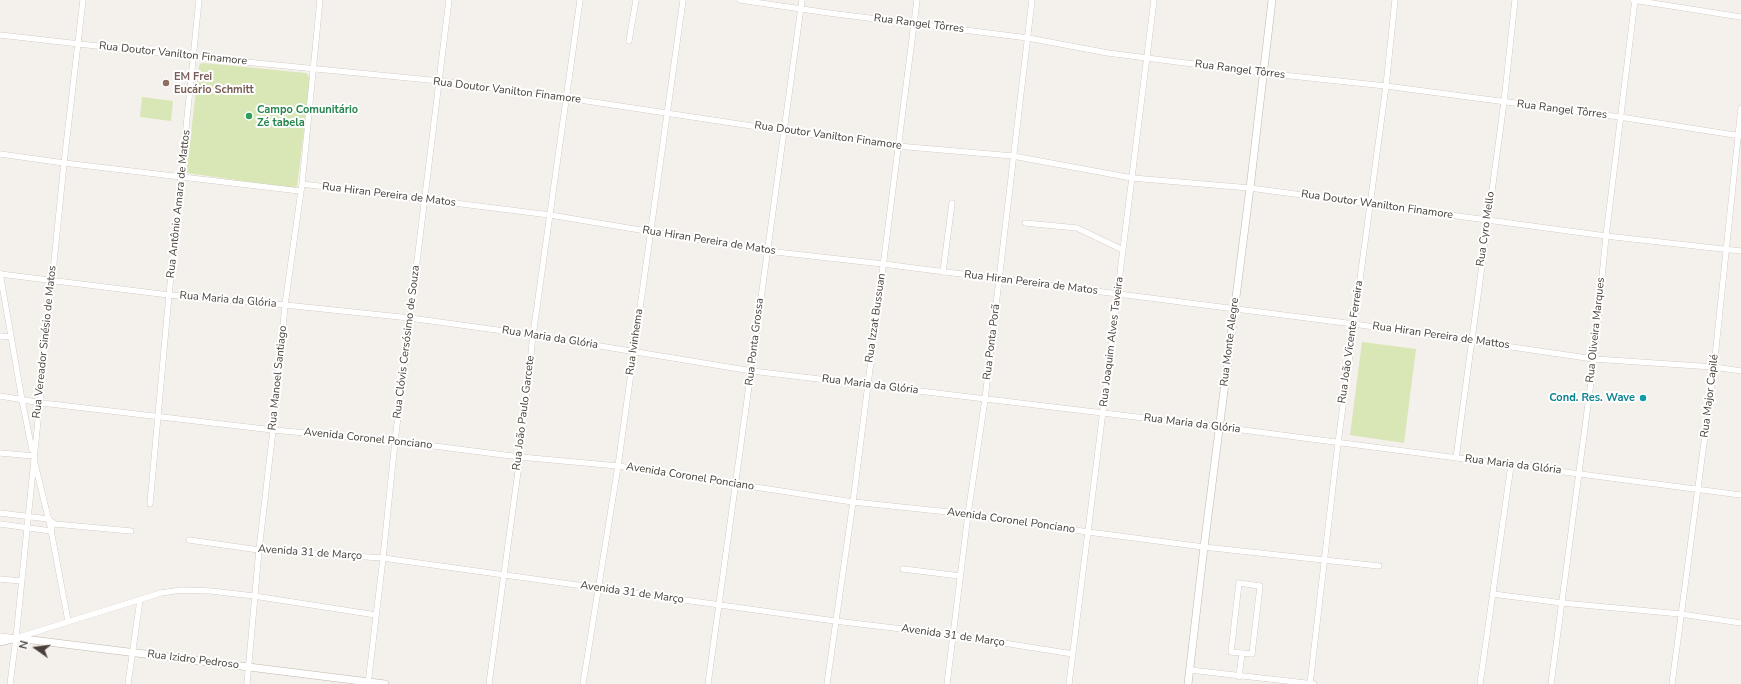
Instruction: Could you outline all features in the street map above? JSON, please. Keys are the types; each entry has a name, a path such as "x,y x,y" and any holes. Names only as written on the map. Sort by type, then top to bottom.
{"street":[{"name":"Rua Vereador Sinésio de Matos","path":"10,684 16,638 27,517 64,163 83,0"},
{"name":"Rua Antônio Amara de Mattos","path":"150,504 169,295 199,0"},
{"name":"Rua Manoel Santiago","path":"247,684 254,596 273,430 285,305 302,184 320,0"},
{"name":"Rua Clóvis Cersósimo de Souza","path":"368,683 395,440 449,0"},
{"name":"Rua João Paulo Garcete","path":"489,684 520,457 533,335 580,0"},
{"path":"629,41 636,0"},
{"name":"Rua Ivinhema","path":"583,684 618,466 683,0"},
{"name":"Rua Rangel Tôrres","path":"740,0 1028,38 1108,52 1263,73 1386,86 1504,102 1739,136"},
{"name":"Rua Ponta Grossa","path":"708,684 802,0"},
{"name":"Rua Izzat Bussuan","path":"827,684 853,502 897,146 917,0"},
{"name":"Rua Ponta Porã","path":"947,684 968,514 985,399 1032,0"},
{"name":"Rua Joaquim Alves Taveira","path":"1069,684 1154,0"},
{"name":"Rua Monte Alegre","path":"1188,684 1272,0"},
{"name":"Rua João Vicente Ferreira","path":"1311,684 1338,443 1386,86 1395,0"},
{"name":"Rua Cyro Mello","path":"1456,458 1504,102 1515,0"},
{"path":"1634,0 1741,17"},
{"name":"Rua Oliveira Marques","path":"1551,684 1594,359 1606,236 1634,0"},
{"name":"Rua Doutor Vanilton Finamore","path":"0,35 194,57 440,81 897,146 1013,156"},
{"name":"Rua Major Capilé","path":"1672,684 1699,490 1714,367 1741,108"},
{"path":"0,154 300,191"},
{"name":"Rua Doutor Wanilton Finamore","path":"1013,156 1132,178 1250,188 1606,236 1727,248 1741,251"},
{"name":"Rua Hiran Pereira de Matos","path":"302,184 550,215 767,251 883,264 1118,294"},
{"path":"943,272 952,203"},
{"path":"1025,223 1077,228 1123,250"},
{"path":"0,273 22,400 51,531 68,621"},
{"name":"Rua Maria da Glória","path":"0,273 52,281 169,295 410,318 533,335 752,371 1220,427 1741,495"},
{"name":"Rua Hiran Pereira de Mattos","path":"1118,294 1472,340 1594,359 1741,370"},
{"path":"0,336 11,337"},
{"name":"Avenida Coronel Ponciano","path":"0,396 22,400 273,430 395,440 520,457 618,466 853,502 968,514 1088,532 1204,547 1379,566"},
{"path":"0,453 34,456"},
{"path":"1480,684 1511,465"},
{"path":"0,513 48,519 55,524 131,531"},
{"path":"0,524 51,531"},
{"path":"51,531 55,524"},
{"name":"Avenida 31 de Março","path":"189,540 259,550 383,558 835,621 954,635 1073,654"},
{"path":"903,569 960,576"},
{"path":"0,579 21,581"},
{"path":"1239,583 1260,586 1252,654 1242,653 1231,652 1239,583"},
{"path":"0,642 161,593 181,590 211,591 254,596 376,615"},
{"path":"1493,594 1562,603 1681,614 1741,623"},
{"path":"128,684 140,600"},
{"name":"Rua Izidro Pedroso","path":"0,636 368,683 386,684"},
{"path":"1239,677 1242,653"},
{"path":"1190,670 1239,677 1311,684"}],"green space":[{"path":"204,63 306,73 308,75 310,81 297,186 292,188 187,173 199,66 200,64"},
{"path":"142,97 173,101 171,121 140,117"},
{"path":"1362,342 1416,349 1404,443 1350,435"}],"place":[{"name":"EM Frei Eucário Schmitt","path":"166,83"},
{"name":"Campo Comunitário Zé tabela","path":"249,116"},
{"name":"Cond. Res. Wave","path":"1643,398"}]}
